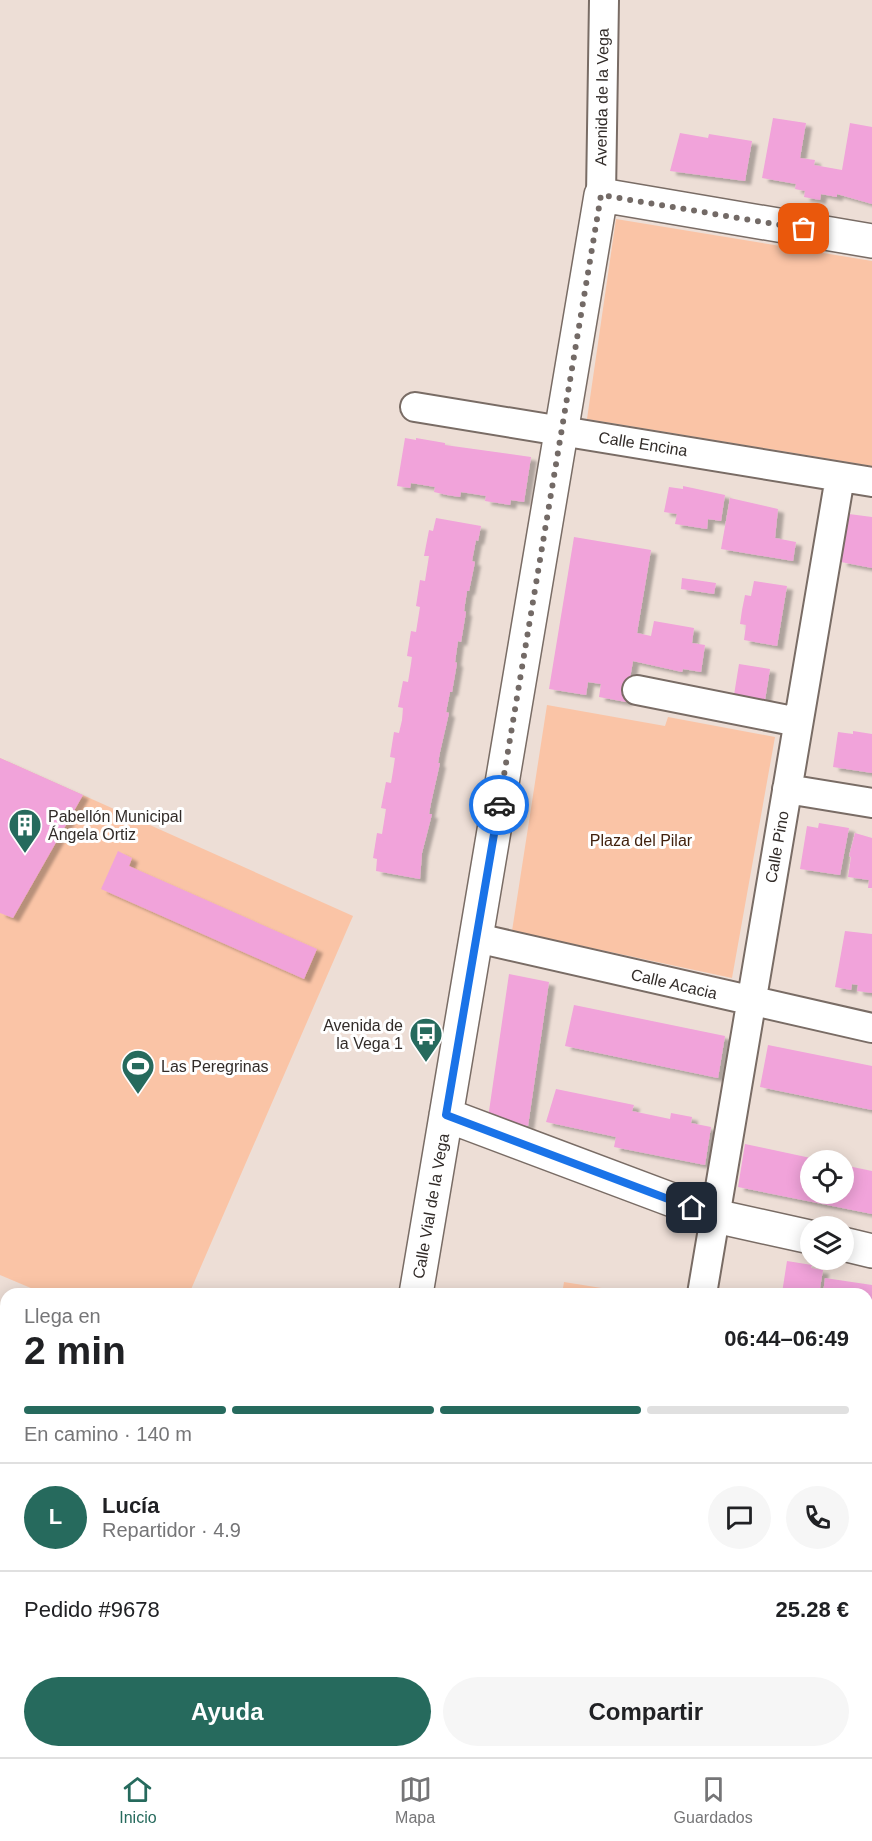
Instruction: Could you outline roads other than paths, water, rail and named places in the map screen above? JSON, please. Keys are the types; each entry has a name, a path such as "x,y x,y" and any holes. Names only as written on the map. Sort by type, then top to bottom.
{"street":[{"name":"Avenida de la Vega","path":"601,195 604,0"},
{"path":"601,195 872,241"},
{"name":"Calle Vial de la Vega","path":"417,1288 601,195"},
{"name":"Calle Encina","path":"415,407 872,482"},
{"name":"Calle Pino","path":"703,1288 840,477"},
{"path":"637,690 798,722"},
{"path":"787,789 872,803"},
{"name":"Calle Acacia","path":"477,938 872,1028"},
{"path":"446,1115 715,1216 800,1235"},
{"path":"854,1247 872,1251"}],"place":[{"name":"Pabellón Municipal Ángela Ortiz","path":"25,854"},
{"name":"Avenida de la Vega 1","path":"426,1063"},
{"name":"Las Peregrinas","path":"138,1095"}],"park label":[{"name":"Plaza del Pilar","path":"641,840"}]}
